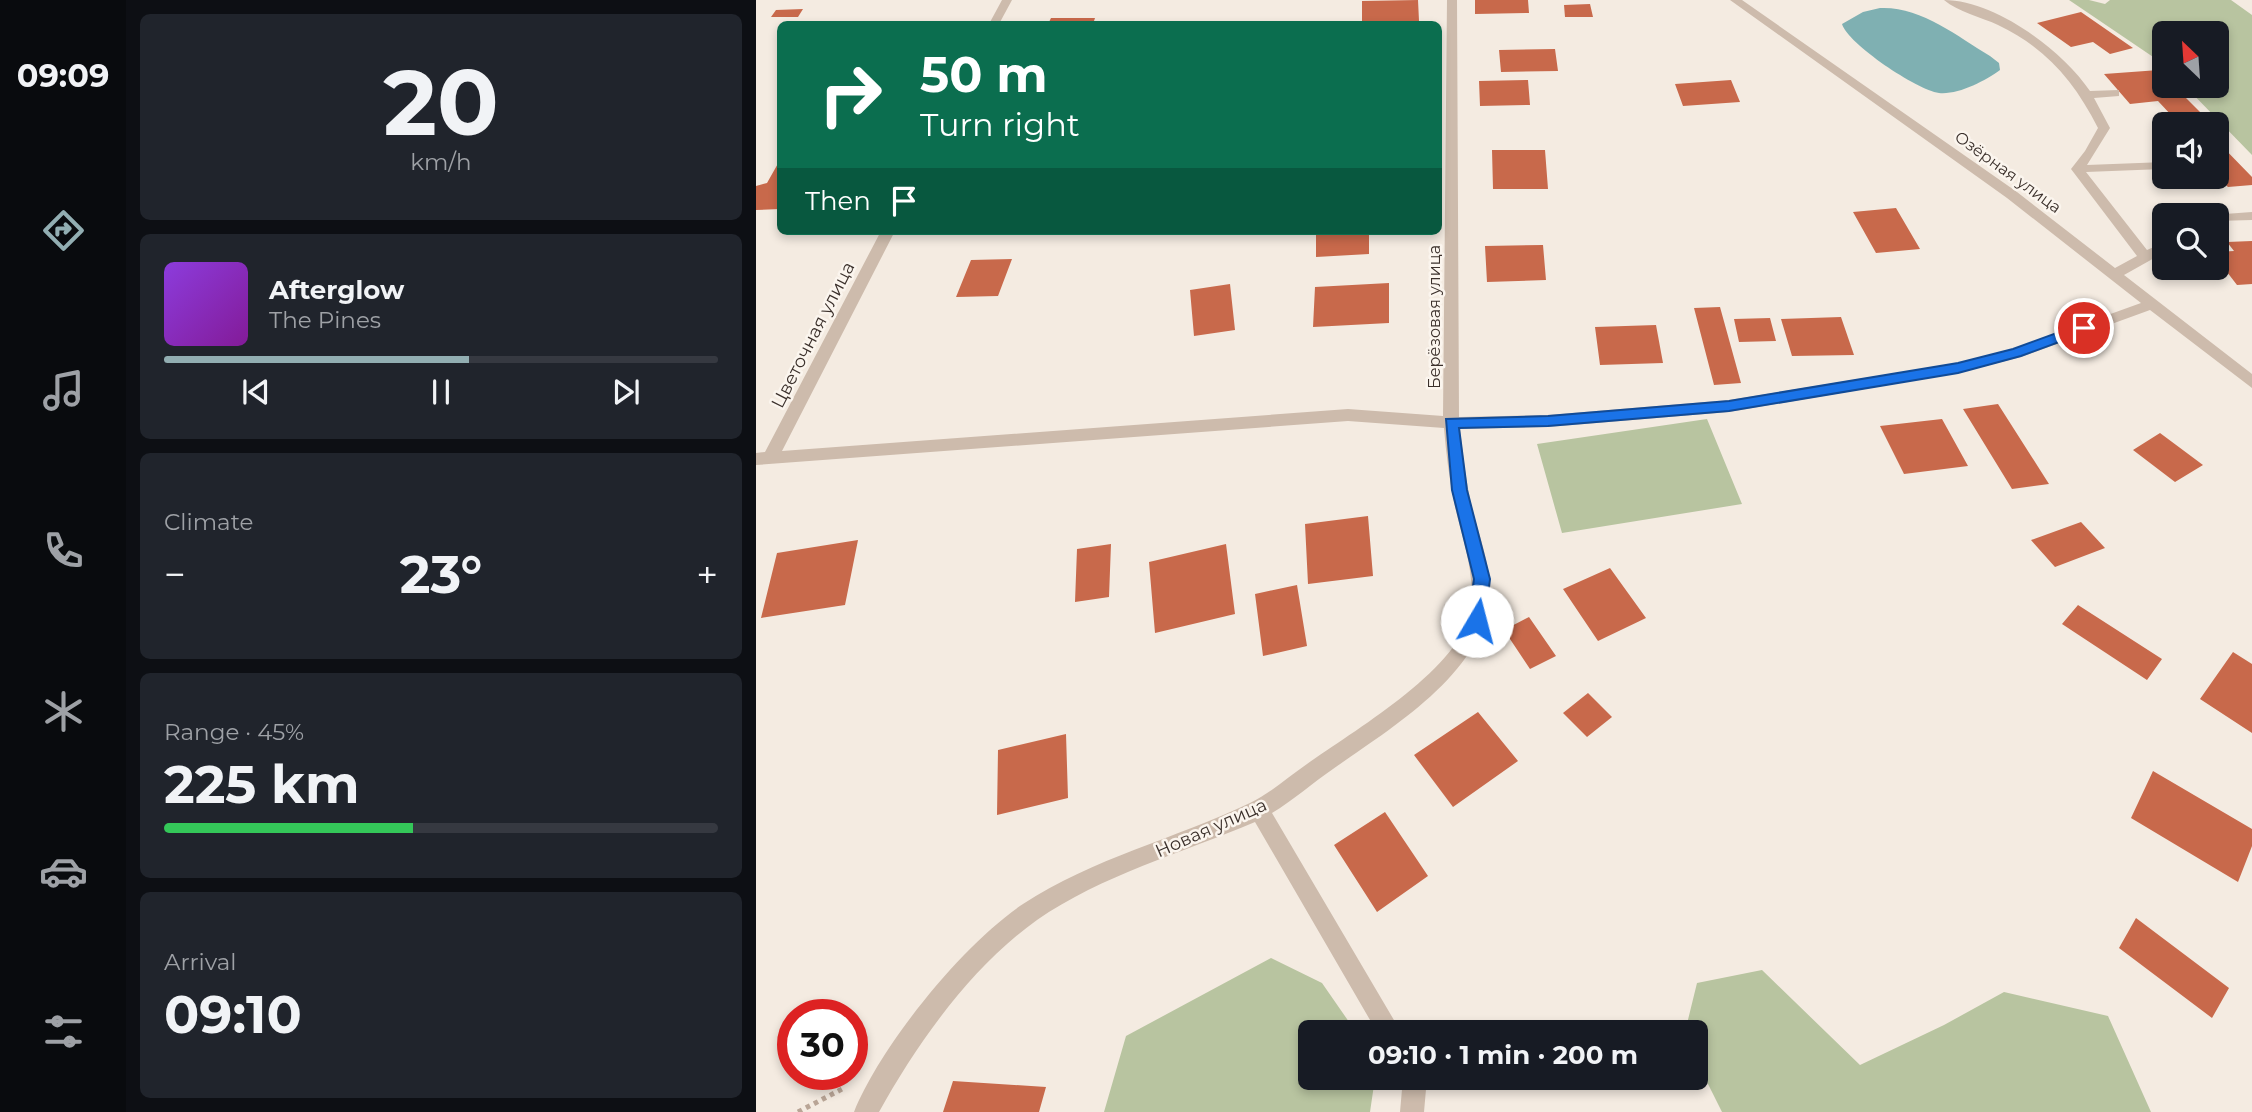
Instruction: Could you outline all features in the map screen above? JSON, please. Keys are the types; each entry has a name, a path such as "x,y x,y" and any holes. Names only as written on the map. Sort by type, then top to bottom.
{"street":[{"path":"996,21 1007,0"},
{"name":"Берёзовая улица","path":"1451,423 1452,0"},
{"name":"Озёрная улица","path":"1739,0 2012,195 2252,382"},
{"path":"1949,0 1991,16 2037,42 2066,64 2089,95 2104,128 2091,152 2077,169"},
{"path":"2037,42 2051,38"},
{"path":"2089,95 2115,93"},
{"path":"2077,169 2152,165"},
{"path":"2077,169 2145,257"},
{"path":"2229,217 2252,216"},
{"name":"Цветочная улица","path":"764,458 886,235"},
{"path":"2114,274 2152,253"},
{"path":"764,458 1348,415 1451,423 1548,421 1729,406 1958,368 2016,353 2153,303"},
{"name":"Новая улица","path":"866,1112 926,1020 980,958 1028,914 1074,888 1259,810 1365,735 1433,681 1460,654 1477,621 1482,579 1459,490 1451,423"},
{"path":"1259,810 1383,1020"},
{"path":"1412,1112 1414,1090"}],"green space":[{"path":"2069,0 2089,0 2105,4 2110,0 2231,0 2252,15 2252,155 2229,131 2229,112 2210,112 2197,98 2230,98 2230,21 2152,21 2152,56"},
{"path":"1707,419 1742,504 1562,533 1537,444"},
{"path":"1271,958 1322,983 1348,1020 1298,1020 1298,1090 1373,1090 1370,1112 1104,1112 1126,1036"},
{"path":"1762,970 1860,1065 1944,1025 2004,992 2108,1016 2151,1112 1722,1112 1708,1084 1708,1020 1688,1020 1697,983"}],"water":[{"path":"1880,8 1909,12 1938,24 1990,56 1999,63 2000,70 1979,83 1954,92 1939,93 1915,84 1870,54 1847,33 1842,24 1863,12"}],"building":[{"path":"1418,0 1419,21 1362,21 1362,1"},
{"path":"1475,0 1528,0 1529,13 1475,14"},
{"path":"1590,4 1593,17 1565,17 1564,5"},
{"path":"803,9 798,17 771,17 776,10"},
{"path":"2081,12 2133,48 2110,54 2093,42 2071,47 2037,23"},
{"path":"1051,18 1095,18 1094,21 1050,21"},
{"path":"1555,49 1558,71 1501,72 1499,50"},
{"path":"2152,71 2152,98 2186,98 2200,112 2168,112 2158,101 2130,104 2104,74"},
{"path":"1528,80 1530,105 1480,106 1479,81"},
{"path":"1731,80 1740,102 1683,106 1675,84"},
{"path":"1492,150 1545,150 1548,189 1493,189"},
{"path":"2229,153 2252,177 2252,185 2229,187"},
{"path":"777,165 777,209 756,210 756,186 767,183"},
{"path":"1896,208 1920,249 1876,253 1853,212"},
{"path":"1316,235 1369,235 1369,254 1316,257"},
{"path":"2252,241 2252,284 2237,285 2229,275 2229,251 2234,251 2229,242"},
{"path":"1543,245 1546,280 1487,282 1485,246"},
{"path":"1012,259 998,296 956,297 971,260"},
{"path":"1389,283 1389,323 1313,327 1315,287"},
{"path":"1230,284 1235,330 1194,336 1190,290"},
{"path":"1720,307 1741,383 1714,385 1694,308"},
{"path":"1841,317 1854,355 1792,356 1781,319"},
{"path":"1770,318 1776,341 1739,342 1734,319"},
{"path":"1656,325 1663,363 1600,365 1595,327"},
{"path":"1998,404 2049,484 2012,489 1963,409"},
{"path":"1942,419 1968,466 1904,474 1880,426"},
{"path":"2160,433 2203,465 2175,482 2133,450"},
{"path":"1368,516 1373,576 1308,584 1305,524"},
{"path":"2081,522 2105,548 2055,567 2031,540"},
{"path":"858,540 845,605 761,618 777,553"},
{"path":"1111,544 1109,597 1075,602 1077,549"},
{"path":"1226,544 1235,614 1155,633 1149,562"},
{"path":"1610,568 1646,618 1598,641 1563,589"},
{"path":"1297,585 1307,646 1263,656 1255,594"},
{"path":"2078,605 2162,659 2147,680 2062,624"},
{"path":"1529,617 1556,656 1530,669 1504,630"},
{"path":"2233,652 2252,664 2252,733 2200,699"},
{"path":"1588,693 1612,717 1587,737 1563,713"},
{"path":"1478,712 1518,761 1453,807 1414,755"},
{"path":"1066,734 1068,798 997,815 998,750"},
{"path":"2153,771 2252,829 2252,846 2238,882 2131,818"},
{"path":"1385,812 1428,876 1377,912 1334,845"},
{"path":"2136,918 2229,988 2212,1018 2119,948"},
{"path":"953,1081 1046,1087 1039,1112 943,1112"}],"route":[{"path":"1477,621 1482,579 1459,490 1451,423 1548,421 1729,406 1958,368 2016,353 2084,328"}]}
